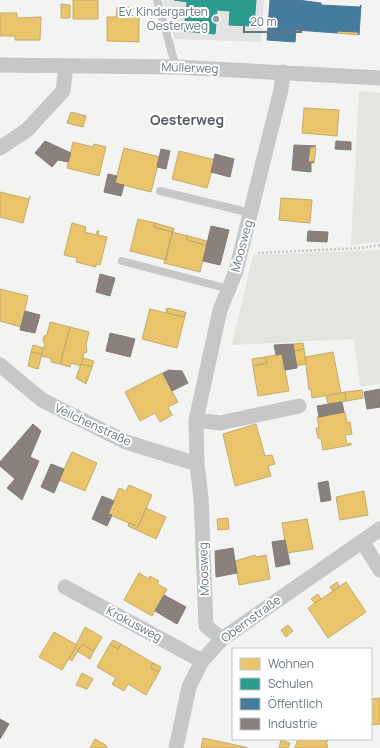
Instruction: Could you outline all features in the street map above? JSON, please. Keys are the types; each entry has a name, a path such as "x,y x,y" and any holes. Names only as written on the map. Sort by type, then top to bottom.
{"street":[{"name":"Müllerweg","path":"0,65 176,67 380,78"},
{"path":"0,148 27,130 63,91 66,66"},
{"name":"Moosweg","path":"222,639 206,626 201,498 197,464 196,420 220,310 229,289 242,250 282,90 283,72"},
{"name":"Veilchenstraße","path":"0,365 42,400 126,442 197,464"},
{"path":"196,420 220,423 300,406"},
{"name":"Obernstraße","path":"176,748 189,688 202,661 222,639 380,530"},
{"path":"362,541 380,570"},
{"name":"Krokusweg","path":"65,587 202,661"}],"lane":[{"path":"157,0 176,67"},
{"path":"160,191 251,213"},
{"path":"122,261 229,289"}],"path":[{"path":"242,250 255,253 360,248 380,245"}],"shaded area":[{"name":"Ev. Kindergarten Oesterweg","path":"163,0 264,0 261,42 175,39"},
{"path":"359,91 380,93 380,242 351,245"},
{"path":"380,250 380,384 360,386 354,339 232,345 253,255"}],"building: Wohnen":[{"path":"73,0 98,0 98,19 73,19"},
{"path":"61,4 70,5 70,18 61,18"},
{"path":"117,7 129,7 129,17 139,17 139,42 107,41 107,17 116,17"},
{"path":"0,13 17,13 17,18 41,17 40,40 15,40 15,36 0,36"},
{"path":"337,31 358,32 358,35 337,33"},
{"path":"304,108 339,110 337,136 302,133"},
{"path":"71,112 86,116 83,127 67,123"},
{"path":"73,142 93,147 94,144 106,147 99,176 67,168"},
{"path":"310,147 316,148 314,163 308,162"},
{"path":"124,148 160,157 151,192 115,183"},
{"path":"179,151 215,160 207,188 172,179"},
{"path":"0,192 29,199 30,196 23,223 0,217"},
{"path":"281,198 312,200 310,223 279,220"},
{"path":"138,219 155,223 154,227 172,232 174,228 166,260 130,251"},
{"path":"72,223 86,227 85,232 96,235 97,231 99,231 98,235 107,237 100,265 96,264 96,267 76,262 77,258 64,255"},
{"path":"155,223 173,228 172,232 154,227"},
{"path":"172,232 188,236 187,240 206,245 208,241 200,272 164,263"},
{"path":"188,236 207,241 206,245 187,240"},
{"path":"0,289 28,296 21,327 0,321"},
{"path":"167,308 167,313 184,317 186,312 177,348 142,339 150,309 166,313"},
{"path":"168,308 185,312 184,317 167,313"},
{"path":"50,322 70,327 60,364 51,362 51,358 41,356 45,344 43,341 44,336 47,335"},
{"path":"70,327 89,332 86,345 87,352 84,353 81,366 71,363 70,367 60,364"},
{"path":"303,343 304,349 294,351 293,344"},
{"path":"33,345 43,348 42,354 31,352"},
{"path":"304,349 306,364 296,366 294,351"},
{"path":"31,352 42,354 38,369 28,366"},
{"path":"333,352 341,393 312,398 311,389 309,390 305,357"},
{"path":"282,354 289,391 258,396 253,366 267,363 265,357"},
{"path":"265,357 267,363 253,366 252,359"},
{"path":"83,358 94,361 92,367 81,364"},
{"path":"81,364 92,367 86,384 76,378"},
{"path":"162,373 178,402 168,407 172,415 160,422 155,413 140,421 125,392"},
{"path":"362,390 363,398 346,401 345,392"},
{"path":"345,392 346,401 328,404 326,396"},
{"path":"345,412 347,423 350,422 352,434 345,435 347,444 351,443 351,445 323,450 321,439 318,438 316,428 319,428 317,417"},
{"path":"256,424 265,456 272,455 275,464 268,466 271,476 235,486 223,434"},
{"path":"72,452 97,463 85,491 59,480"},
{"path":"129,485 152,495 138,527 108,514 119,488 126,491"},
{"path":"364,491 368,515 340,520 336,497"},
{"path":"146,508 166,517 156,539 128,526 129,523 138,527"},
{"path":"228,518 229,529 218,530 217,519"},
{"path":"307,519 313,549 287,553 282,523"},
{"path":"255,555 256,557 266,555 270,579 239,585 235,561"},
{"path":"139,573 149,579 150,576 159,581 157,584 167,589 152,616 124,600"},
{"path":"337,582 340,587 333,591 330,587"},
{"path":"346,582 366,612 328,638 308,608"},
{"path":"318,594 321,599 315,603 311,599"},
{"path":"288,625 293,631 286,637 281,630"},
{"path":"85,627 102,637 94,651 82,644 72,661 69,659"},
{"path":"54,632 77,645 62,670 39,657"},
{"path":"113,640 121,644 118,649 110,644"},
{"path":"82,644 94,651 90,659 77,651"},
{"path":"110,644 118,649 121,644 153,663 150,668 159,672 146,695 128,684 124,691 112,684 116,678 97,667"},
{"path":"153,663 161,667 159,672 150,668"},
{"path":"82,673 93,679 87,689 76,685"},
{"path":"380,698 380,724 372,725 372,699"},
{"path":"203,738 245,747 248,748 201,748"},
{"path":"95,739 107,746 106,748 90,748"},
{"path":"281,740 290,743 288,748 279,748"},
{"path":"298,740 328,740 326,745 328,745 327,748 295,748"}],"building: Schulen":[{"path":"174,0 256,0 254,26 229,25 230,11 217,10 215,34 184,31 187,2"}],"building: Öffentlich":[{"path":"270,0 298,0 321,3 321,5 360,7 361,5 359,35 358,32 337,31 337,33 296,30 295,42 267,40"}],"building: Industrie":[{"path":"45,141 71,153 68,162 58,160 52,167 35,153"},
{"path":"336,141 351,142 351,150 335,149"},
{"path":"294,145 316,146 310,147 308,162 314,162 311,163 311,172 292,170"},
{"path":"161,149 170,151 166,169 157,167"},
{"path":"215,154 234,159 230,177 211,172"},
{"path":"108,174 117,176 115,183 124,185 121,196 104,192"},
{"path":"211,226 229,230 220,265 203,261"},
{"path":"308,231 328,232 327,242 307,241"},
{"path":"100,274 115,278 110,296 96,292"},
{"path":"25,311 40,315 35,333 20,330"},
{"path":"110,333 135,339 130,357 106,351"},
{"path":"293,344 297,368 285,370 282,354 276,355 274,345"},
{"path":"169,370 182,371 188,383 172,391 163,373"},
{"path":"380,389 380,407 367,409 364,392"},
{"path":"342,402 344,412 319,417 317,406"},
{"path":"33,424 41,431 30,457 39,461 22,500 7,488 15,479 0,466 0,462"},
{"path":"51,464 64,469 54,493 41,487"},
{"path":"328,481 331,500 321,502 318,483"},
{"path":"102,496 114,501 108,514 112,515 107,526 92,519"},
{"path":"285,540 290,564 276,567 272,542"},
{"path":"233,548 237,573 216,577 215,551"},
{"path":"164,595 186,607 177,624 155,611"},
{"path":"0,719 9,724 0,739"}],"place":[{"name":"Ev. Kindergarten Oesterweg","path":"216,19"}],"district":[{"name":"Oesterweg","path":"187,120"}]}
